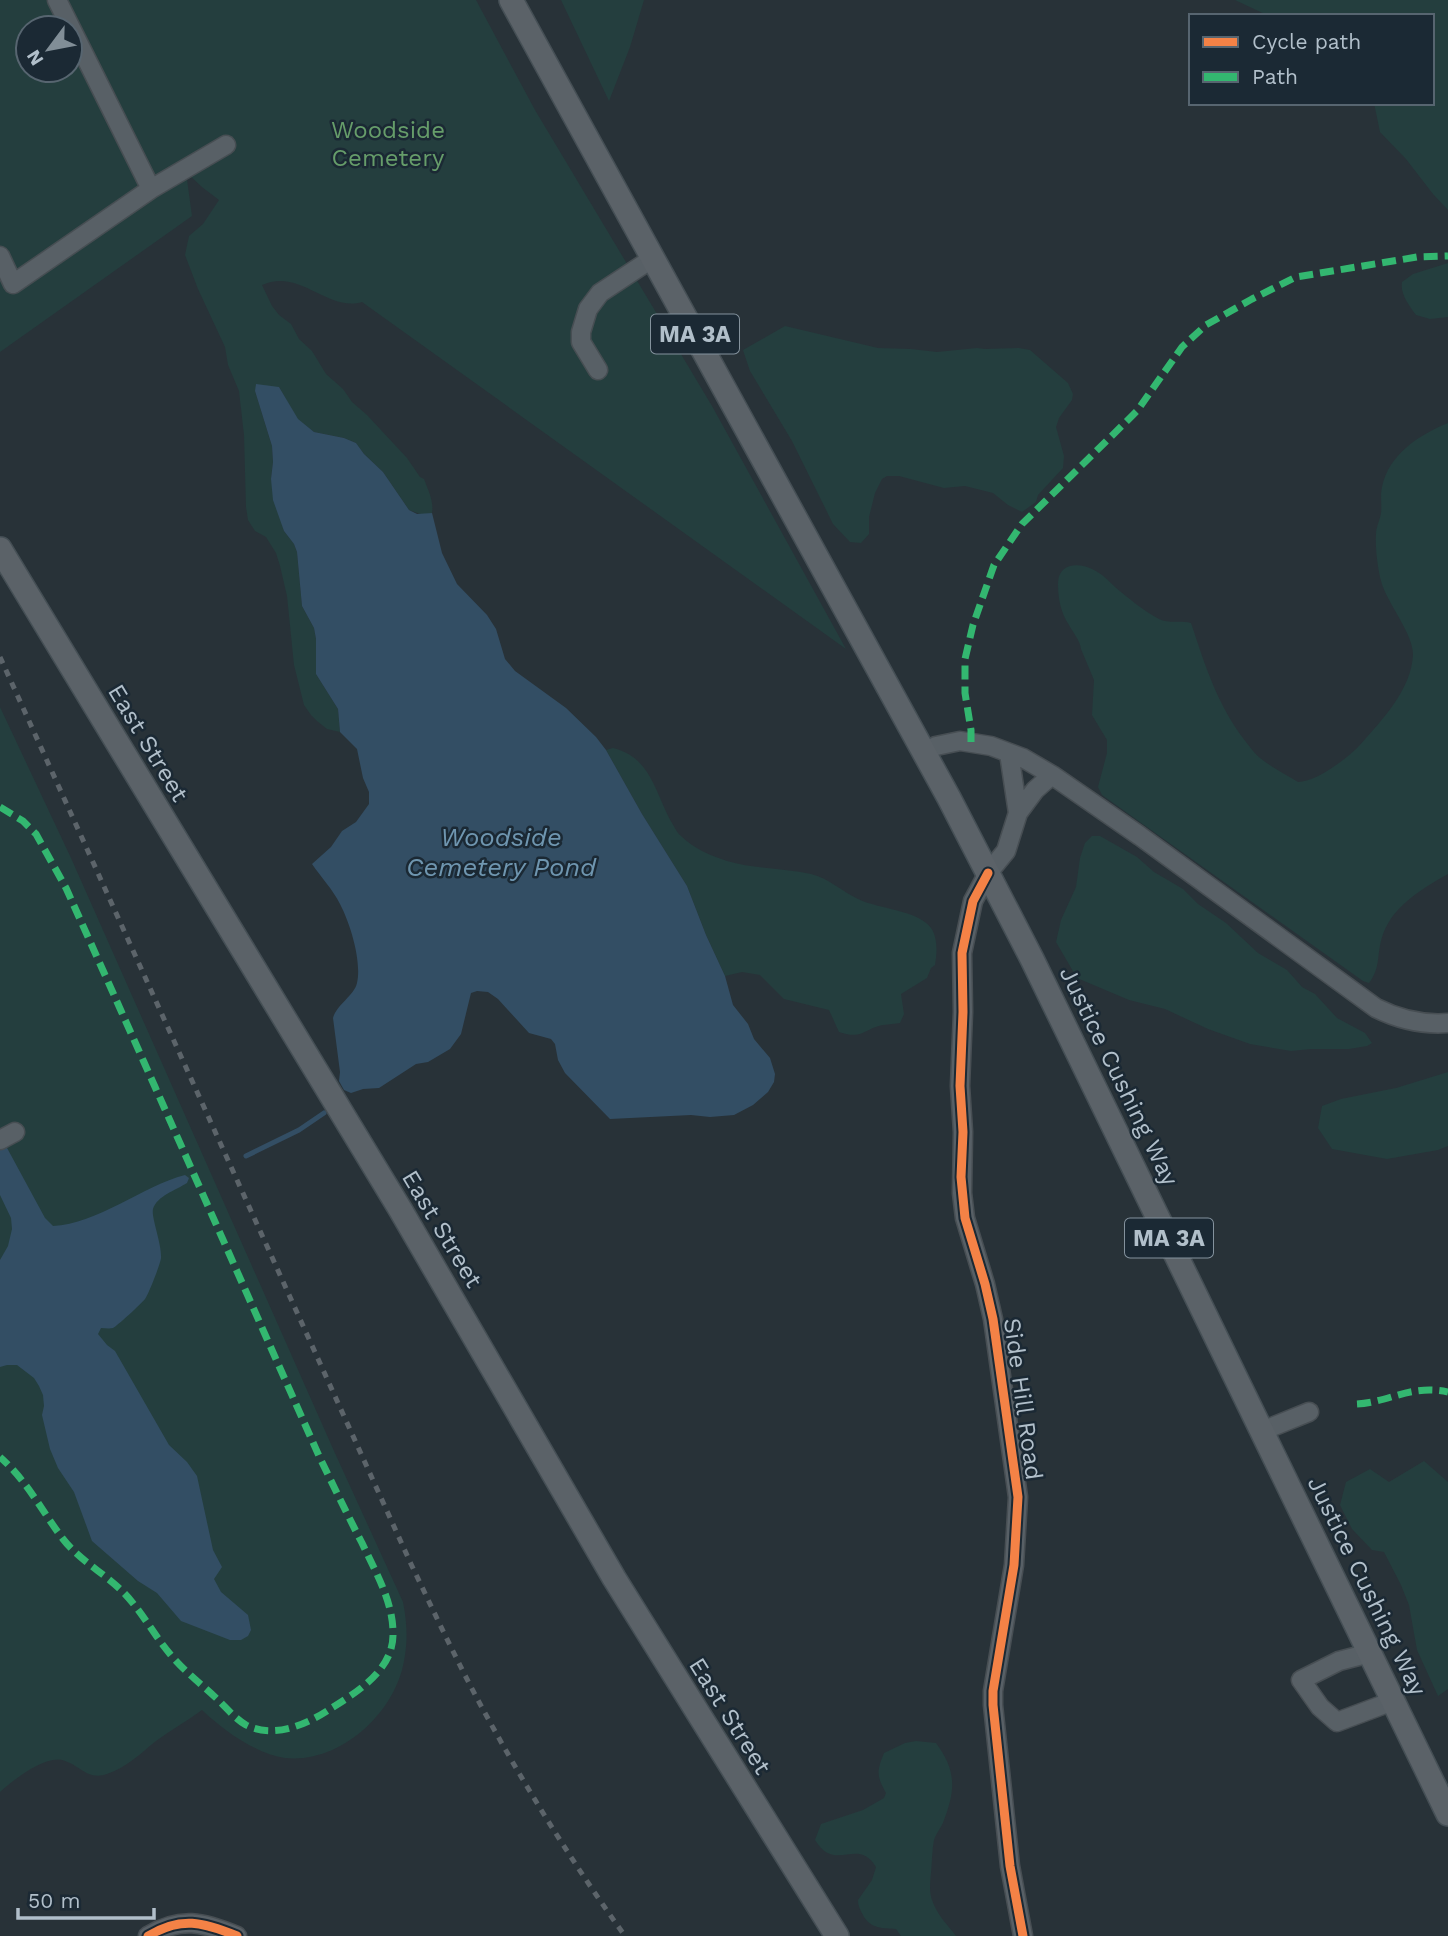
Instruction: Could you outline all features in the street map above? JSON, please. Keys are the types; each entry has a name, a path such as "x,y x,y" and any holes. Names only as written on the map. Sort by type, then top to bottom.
{"main road":[{"name":"MA 3A","path":"511,0 653,258"},
{"name":"Justice Cushing Way","path":"653,258 924,752 1032,959 1448,1814"},
{"name":"East Street","path":"0,549 400,1209 614,1578 837,1936"}],"street":[{"path":"57,0 151,189"},
{"path":"0,256 7,288 151,189 226,145"},
{"path":"598,370 581,342 588,309 600,293 653,258"},
{"path":"924,752 936,746 960,741 1009,752 1023,758 1140,836 1376,1008 1420,1023 1448,1023"},
{"path":"1009,752 1018,813"},
{"path":"1018,813 1035,790 1052,775"},
{"name":"Side Hill Road","path":"1018,813 1006,850 988,873 973,901 962,953 960,1086 961,1177 965,1218 985,1284 997,1343 1018,1497 1014,1565 993,1705 1012,1878 1023,1936"},
{"path":"1262,1430 1309,1412"},
{"path":"1370,1653 1339,1661 1301,1680 1320,1707 1337,1722 1394,1701"},
{"path":"148,1936 177,1923 206,1925 237,1936"}],"green space":[{"name":"Woodside Cemetery","path":"0,0 476,0 535,110 712,406 846,649 362,302 337,301 289,282 276,281 262,285 272,306 291,324 326,374 343,389 424,479 432,504 432,513 423,515 409,510 383,472 356,443 314,432 297,419 279,387 255,391 272,446 271,479 284,531 297,552 302,606 314,628 316,674 338,709 340,732 327,729 304,705 294,665 287,596 276,553 266,537 255,531 248,520 239,391 228,365 225,347 185,255 189,236 203,224 219,200 186,172 192,216 0,352"},
{"path":"561,0 644,0 630,47 609,101"},
{"path":"1235,0 1448,0 1448,210 1380,132 1374,105 1434,105 1434,14 1265,14"},
{"path":"1448,263 1448,317 1430,319 1416,315 1404,295 1402,282 1413,274"},
{"path":"785,326 878,348 937,352 977,348 1030,350 1068,383 1073,394 1056,427 1064,456 1063,468 1038,495 1036,502 1022,512 993,493 965,486 944,488 899,476 887,476 882,479 875,493 869,517 869,534 861,543 850,542 833,524 792,441 750,371 743,350"},
{"path":"1448,423 1448,874 1407,901 1391,919 1381,941 1375,973 1369,983 1102,795 1098,787 1107,753 1107,740 1092,715 1094,680 1062,611 1058,584 1065,568 1076,565 1088,567 1159,619 1191,623 1220,700 1236,729 1251,748 1264,761 1298,782 1314,778 1340,762 1360,745 1402,692 1407,679 1413,654 1412,646 1383,587 1377,561 1376,534 1381,513 1381,490 1398,455 1426,433"},
{"path":"0,707 71,858 403,1602 407,1632 399,1680 377,1716 362,1731 326,1753 306,1758 274,1756 240,1740 202,1710 114,1771 100,1776 94,1775 68,1762 55,1760 29,1770 0,1792"},
{"path":"613,748 636,759 644,768 677,832 697,848 737,864 817,876 858,899 917,917 925,922 935,936 935,965 927,978 901,994 904,1014 900,1023 883,1025 853,1035 839,1032 829,1010 784,999 760,975 742,972 725,976 687,886 606,750"},
{"path":"1092,836 1100,836 1137,857 1154,872 1183,889 1258,953 1287,970 1337,1018 1365,1033 1372,1043 1349,1049 1291,1051 1250,1044 1208,1029 1165,1009 1129,1000 1077,978 1056,942 1061,920 1076,887 1085,843"},
{"path":"1448,1072 1448,1146 1387,1159 1332,1149 1318,1128 1322,1106"},
{"path":"1424,1461 1448,1482 1448,1689 1438,1696 1417,1650 1409,1605 1401,1585 1384,1552 1372,1550 1352,1529 1340,1505 1346,1482 1370,1469 1389,1482"},
{"path":"916,1741 936,1743 947,1762 952,1780 951,1799 934,1840 930,1890 942,1919 956,1936 901,1936 896,1929 871,1924 864,1917 858,1900 872,1880 876,1867 869,1858 861,1854 831,1854 823,1850 815,1840 821,1824 863,1810 884,1798 886,1793 879,1773 884,1753"}],"water":[{"name":"Woodside Cemetery Pond","path":"256,384 279,387 298,419 314,432 356,443 383,472 409,510 417,514 432,513 442,553 457,584 487,615 496,629 505,659 515,671 566,708 606,750 687,886 725,976 733,1005 748,1024 754,1039 770,1058 775,1074 774,1082 768,1092 753,1105 734,1115 610,1119 565,1073 551,1039 529,1033 498,999 488,992 477,991 471,993 461,1034 450,1049 428,1062 416,1064 379,1088 351,1093 344,1090 339,1081 333,1018 338,1008 353,992 357,983 358,964 348,921 340,904 312,864 331,847 342,831 356,822 369,804 369,792 357,749 340,732 338,709 316,674 314,628 302,606 297,552 284,531 273,500 272,446 255,391"},
{"path":"0,1135 45,1218 53,1226 86,1219 169,1180 185,1175 189,1178 187,1183 158,1200 153,1209 161,1258 147,1297 115,1327 101,1328 98,1334 115,1351 169,1445 197,1476 213,1550 222,1567 214,1579 221,1592 248,1615 251,1630 248,1636 241,1640 230,1640 181,1621 157,1593 138,1581 92,1541 74,1492 58,1468 50,1449 42,1415 43,1395 39,1386 34,1378 17,1365 0,1367 0,1260 8,1246 12,1229 11,1218 0,1195"}],"waterway":[{"path":"246,1156 299,1130 324,1113"}],"railway":[{"path":"0,657 447,1639 534,1799 625,1936"}],"marked path":[{"path":"971,742 965,693 965,659 973,625 994,565 1022,524 1137,411 1182,347 1206,325 1296,277 1417,257 1448,256"},
{"path":"0,807 23,821 36,834 66,888 319,1456 382,1586 390,1609 393,1633 387,1658 381,1669 362,1687 311,1720 289,1728 267,1731 246,1725 175,1660 125,1594 70,1547 26,1486 0,1457"},
{"path":"1357,1404 1423,1390 1448,1392"}],"cycle path":[{"path":"988,873 973,901 962,953 961,1177 965,1218 993,1319 1018,1497 1014,1565 993,1705 1010,1866 1023,1936"},
{"path":"148,1936 171,1926 192,1923 237,1936"}]}
